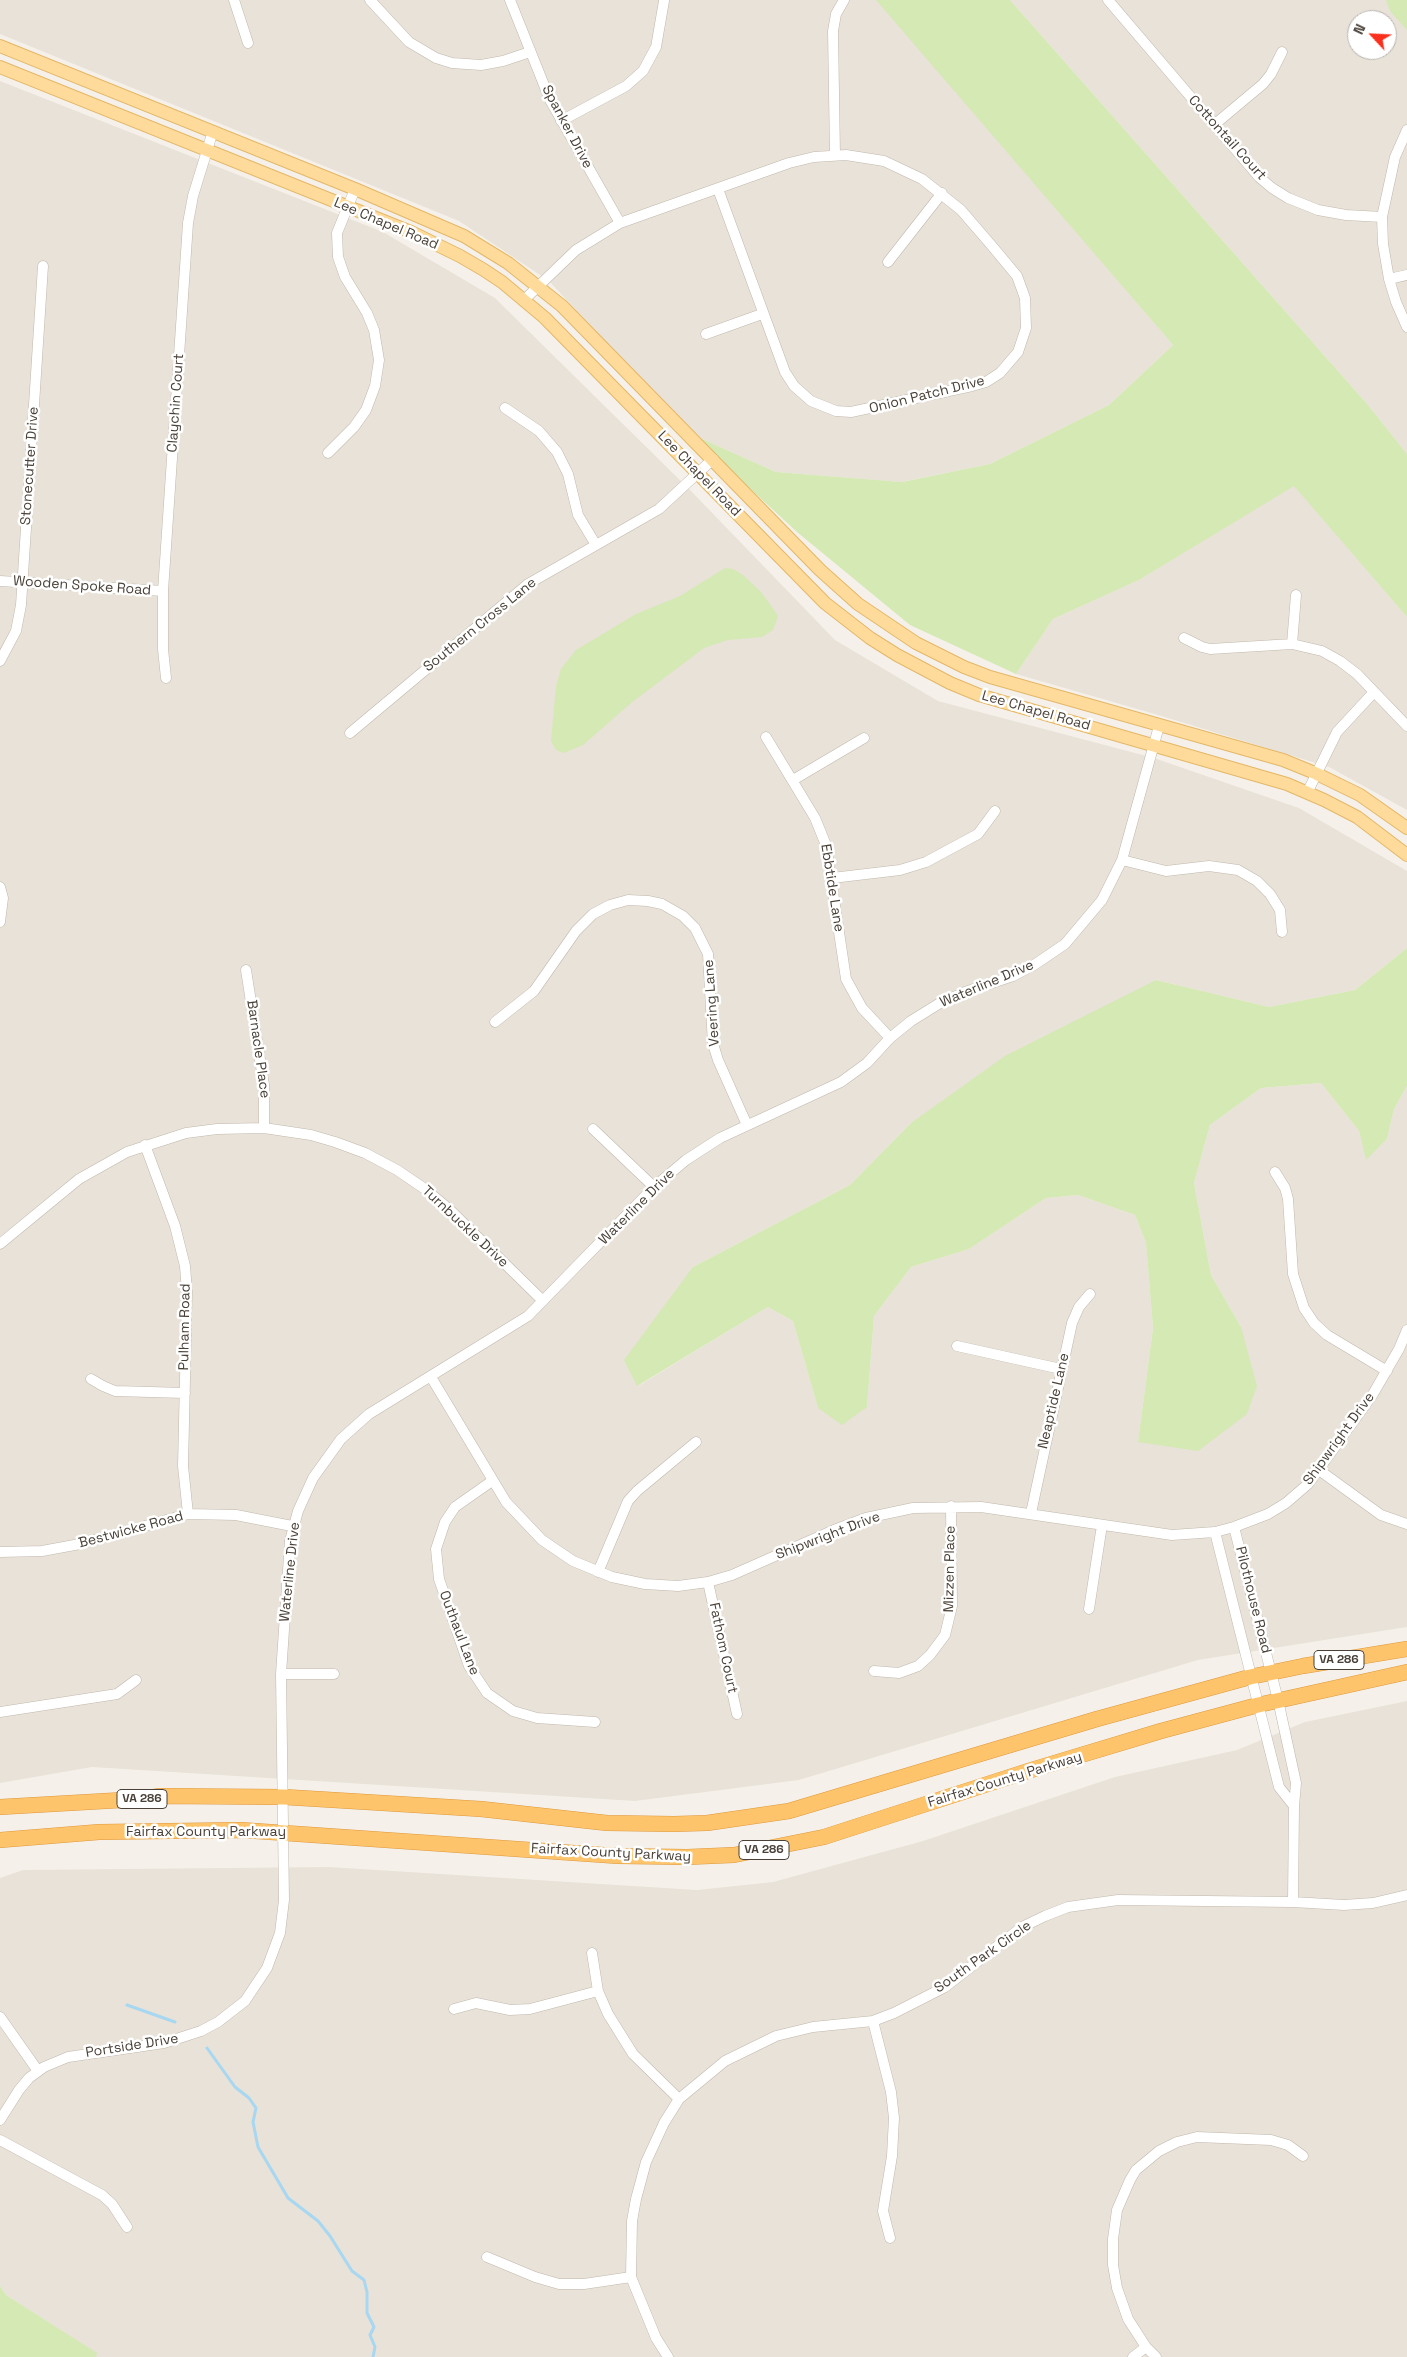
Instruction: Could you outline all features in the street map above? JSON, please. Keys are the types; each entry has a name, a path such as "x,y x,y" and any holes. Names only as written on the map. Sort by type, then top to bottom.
{"highway":[{"name":"VA 286","path":"0,1807 140,1799 160,1796 284,1797 481,1809 607,1823 707,1823 789,1811 1088,1722 1250,1677 1407,1649"},
{"name":"Fairfax County Parkway","path":"0,1840 147,1830 222,1829 618,1856 687,1858 734,1855 824,1837 1028,1772 1258,1705 1407,1672"}],"main road":[{"name":"Lee Chapel Road","path":"0,46 355,189 464,236 508,263 562,306 820,570 858,604 896,631 940,656 990,677 1283,760 1360,795 1407,828"},
{"name":"Lee Chapel Road","path":"0,67 411,232 460,256 502,282 546,318 825,603 870,638 897,655 950,683 979,695 1268,778 1308,793 1357,818 1407,855"}],"street":[{"path":"234,0 248,43"},
{"path":"370,0 409,42 436,58 452,63 481,65 503,62 530,52"},
{"name":"Spanker Drive","path":"510,0 550,100 620,223"},
{"path":"835,154 833,31 836,14 844,0"},
{"name":"Cottontail Court","path":"1108,0 1259,177 1288,198 1307,206 1331,213 1382,217"},
{"path":"561,121 626,86 643,71 656,47 664,1"},
{"path":"1214,125 1263,84 1271,74 1282,52"},
{"path":"1407,130 1395,157 1382,217 1383,244 1389,279 1396,302 1407,327"},
{"name":"Claychin Court","path":"166,678 163,649 163,591 188,223 193,196 213,131"},
{"name":"Onion Patch Drive","path":"524,300 576,250 620,223 789,163 835,154 869,158 898,166 942,193 961,210 1017,276 1026,298 1026,328 1022,342 1013,360 994,377 972,386 881,407 851,412 836,411 810,401 794,386 785,372 762,314 718,189"},
{"path":"328,453 354,427 366,410 375,386 379,360 374,330 368,313 345,277 338,257 337,233 355,189"},
{"path":"888,262 942,193"},
{"name":"Stonecutter Drive","path":"0,661 16,631 22,582 43,266"},
{"path":"1389,279 1407,275"},
{"path":"706,334 762,314"},
{"path":"505,408 539,431 557,452 568,474 578,515 596,545"},
{"name":"Southern Cross Lane","path":"350,733 528,584 659,509 713,459"},
{"name":"Wooden Spoke Road","path":"0,581 163,591"},
{"path":"1292,644 1296,595"},
{"path":"1184,638 1210,649 1292,644 1322,651 1340,660 1357,674 1407,726"},
{"path":"1308,793 1315,773 1337,732 1374,692"},
{"name":"Waterline Drive","path":"284,1797 281,1674 292,1526 313,1478 342,1439 369,1414 528,1316 654,1188 686,1160 720,1138 841,1082 867,1063 890,1038 911,1021 940,1003 965,992 1013,976 1055,952 1093,914 1109,888 1122,860 1159,726"},
{"name":"Ebbtide Lane","path":"766,737 823,834 832,878 846,980 862,1008 890,1038"},
{"path":"793,780 864,738"},
{"path":"832,878 900,870 926,862 978,834 995,811"},
{"path":"1122,860 1166,871 1209,866 1238,870 1258,881 1270,894 1280,910 1282,932"},
{"path":"0,886 3,898 0,922"},
{"name":"Veering Lane","path":"495,1022 534,991 576,931 594,914 610,905 628,900 662,904 683,916 695,928 706,948 711,966 713,1044 718,1060 747,1125"},
{"name":"Barnacle Place","path":"246,970 264,1085 264,1128"},
{"name":"Turnbuckle Drive","path":"0,1244 79,1180 107,1162 145,1145 186,1133 217,1129 264,1128 311,1135 335,1142 397,1170 425,1189 449,1210 543,1301"},
{"path":"594,1128 654,1188"},
{"name":"Pulham Road","path":"145,1145 175,1226 185,1266 183,1466 188,1514"},
{"path":"1275,1172 1285,1188 1288,1199 1293,1274 1304,1308 1314,1323 1327,1335 1387,1371"},
{"name":"Neaptide Lane","path":"1031,1513 1061,1370 1075,1315 1090,1294"},
{"name":"Shipwright Drive","path":"431,1377 492,1480 520,1518 542,1540 573,1561 598,1572 645,1584 678,1586 708,1582 732,1575 866,1518 913,1508 980,1507 1172,1535 1215,1532 1234,1527 1268,1514 1286,1503 1308,1484 1387,1371 1407,1330"},
{"path":"956,1346 1061,1370"},
{"path":"92,1379 115,1391 185,1393"},
{"path":"598,1572 628,1501 637,1491 696,1442"},
{"path":"1319,1470 1381,1515 1407,1524"},
{"name":"Outhaul Lane","path":"492,1480 455,1507 445,1522 436,1549 439,1579 469,1666 487,1693 513,1711 537,1718 595,1722"},
{"name":"Mizzen Place","path":"874,1671 899,1673 918,1666 930,1655 945,1635 952,1606 951,1506"},
{"name":"Bestwicke Road","path":"0,1552 42,1551 80,1544 188,1514 236,1515 292,1526"},
{"path":"1089,1609 1102,1525"},
{"name":"Pilothouse Road","path":"1234,1527 1278,1700 1296,1783 1293,1902"},
{"name":"Pilothouse Road","path":"1215,1532 1279,1787 1294,1806"},
{"name":"Fathom Court","path":"708,1582 737,1714"},
{"path":"281,1674 334,1674"},
{"path":"0,1712 117,1694 136,1680"},
{"name":"Portside Drive","path":"0,2120 18,2090 38,2071 68,2057 164,2043 186,2037 218,2022 244,2001 267,1968 280,1933 284,1900 284,1797"},
{"name":"South Park Circle","path":"668,2357 653,2330 631,2277 632,2221 640,2178 653,2145 678,2100 725,2061 759,2042 776,2036 813,2027 873,2021 894,2014 945,1987 1022,1927 1068,1908 1118,1900 1293,1902 1344,1905 1373,1903 1407,1895"},
{"path":"592,1953 598,1991 608,2014 633,2054 678,2100"},
{"path":"454,2009 476,2003 510,2010 530,2009 598,1991"},
{"path":"0,2017 38,2071"},
{"path":"873,2021 891,2092 894,2118 892,2156 883,2211 890,2238"},
{"path":"1156,2357 1146,2347 1124,2309 1113,2266 1113,2238 1117,2210 1136,2170 1164,2148 1177,2142 1197,2137 1271,2140 1288,2145 1303,2156"},
{"path":"0,2140 102,2195 112,2204 127,2227"},
{"path":"487,2257 535,2277 559,2284 584,2284 631,2277"},
{"path":"1133,2357 1146,2347"}],"shaded area":[{"path":"0,0 878,0 1173,345 1109,405 990,464 901,482 776,472 691,434 549,281 459,221 0,34"},
{"path":"1010,0 1407,0 1407,454 1368,405"},
{"path":"0,81 383,232 495,298 691,491 835,640 938,701 1154,758 1299,808 1407,871 1407,948 1355,990 1269,1007 1156,980 911,1123 850,1185 693,1267 638,1386 768,1307 793,1321 818,1408 867,1407 874,1316 911,1267 969,1249 1046,1198 1078,1195 1135,1215 1146,1243 1153,1328 1138,1442 1241,1327 1211,1275 1194,1183 1210,1125 1261,1088 1321,1083 1359,1131 1366,1159 1387,1139 1394,1109 1407,1086 1407,1627 1198,1660 799,1780 635,1801 92,1767 0,1783"},
{"path":"1294,485 1407,617 1407,810 1329,767 1016,674 1053,619 1139,580"},
{"path":"1407,1701 1407,2357 96,2357 96,2353 6,2295 0,2286 0,1878 23,1870 329,1867 697,1890 773,1882 923,1841 1115,1777 1237,1750 1305,1722"}],"green space":[{"path":"876,0 1010,0 1368,405 1407,454 1407,617 1294,486 1139,580 1053,619 1016,674 910,625 797,532 691,434 776,472 902,482 990,464 1109,405 1173,345"},
{"path":"1386,0 1407,0 1407,30 1397,19 1397,10 1390,10"},
{"path":"725,568 733,569 743,575 762,593 778,616 773,630 762,637 728,640 704,648 631,703 583,745 564,753 556,750 551,741 556,686 561,669 576,650 636,614 680,596"},
{"path":"1407,948 1407,1086 1394,1109 1387,1139 1366,1160 1359,1131 1321,1083 1261,1088 1210,1125 1194,1183 1211,1275 1241,1327 1257,1386 1247,1414 1198,1451 1138,1442 1153,1328 1146,1243 1135,1215 1078,1195 1046,1198 969,1249 911,1267 874,1316 867,1407 842,1425 818,1408 793,1321 768,1307 637,1386 624,1360 693,1267 850,1185 911,1123 1005,1056 1156,980 1269,1007 1355,990"},
{"path":"0,2286 6,2295 97,2353 96,2357 0,2357"}],"waterway":[{"path":"127,2005 175,2022"},
{"path":"207,2048 235,2087 249,2098 256,2108 253,2122 258,2147 288,2198 318,2221 352,2271 364,2280 367,2292 367,2313 374,2327 370,2335 375,2347 373,2357"}]}
